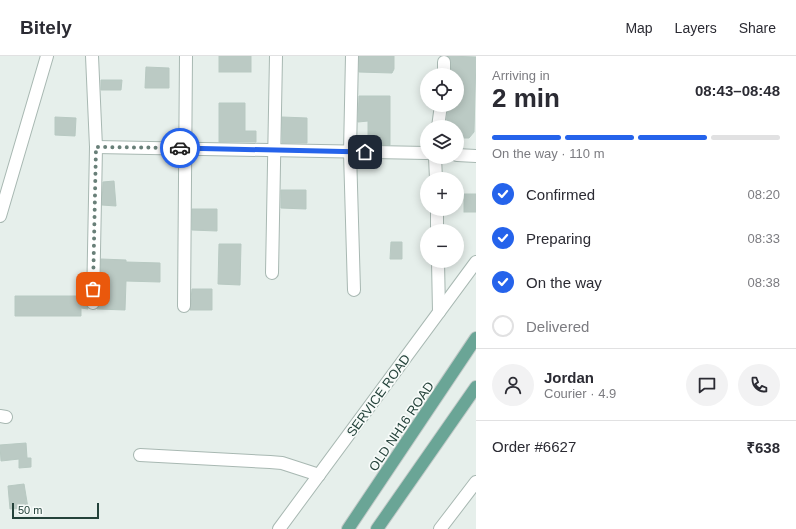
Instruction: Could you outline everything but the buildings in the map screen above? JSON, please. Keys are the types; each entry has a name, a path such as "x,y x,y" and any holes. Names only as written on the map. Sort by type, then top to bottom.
{"main road":[{"name":"OLD NH16 ROAD","path":"348,529 476,338"},
{"path":"377,529 476,387"}],"street":[{"path":"0,216 47,56"},
{"path":"92,56 96,147 93,303"},
{"path":"184,306 186,56"},
{"path":"272,273 276,56"},
{"path":"352,56 350,152 354,290"},
{"path":"444,62 444,68"},
{"path":"96,147 420,153"},
{"path":"464,155 476,156"},
{"name":"SERVICE ROAD","path":"279,529 476,262"},
{"path":"438,268 439,312"},
{"path":"140,455 282,463 319,475"},
{"path":"440,529 476,482"}],"way so far":[{"path":"93,289 96,147 180,148"}],"route":[{"path":"180,148 365,152"}]}
